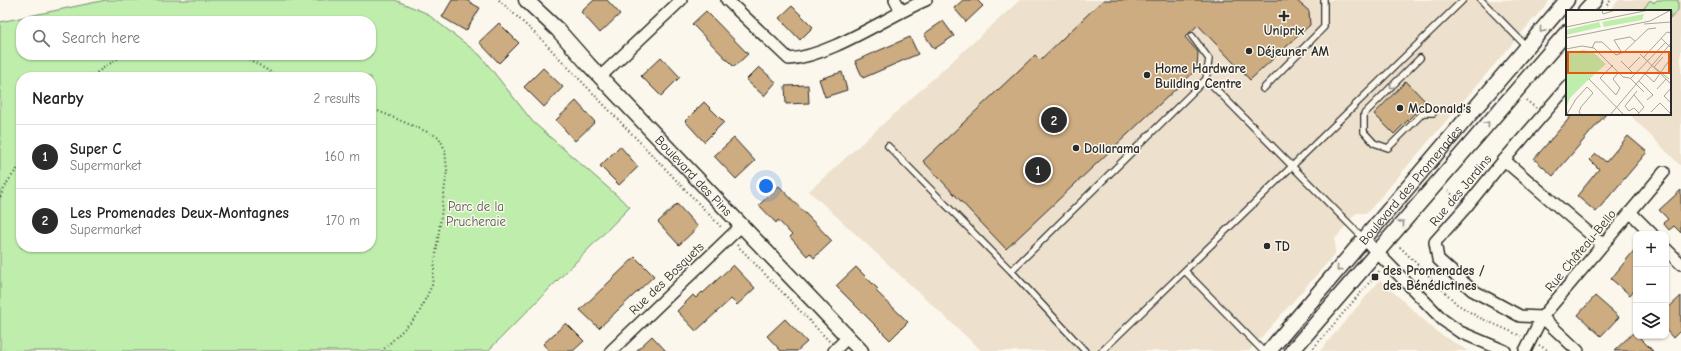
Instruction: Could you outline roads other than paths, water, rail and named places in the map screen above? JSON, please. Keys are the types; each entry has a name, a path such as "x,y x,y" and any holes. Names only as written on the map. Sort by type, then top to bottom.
{"street":[{"name":"Boulevard des Pins","path":"526,0 558,30 600,77 861,351"},
{"path":"600,77 681,0"},
{"path":"727,0 789,59 805,58 839,44 901,11 926,0"},
{"path":"895,0 901,11"},
{"name":"Boulevard des Promenades","path":"1269,351 1528,48 1567,0"},
{"path":"1586,10 1595,0"},
{"name":"Boulevard des Promenades","path":"1292,351 1566,33"},
{"name":"Rue des Jardins","path":"1542,317 1520,316 1481,296 1451,273 1438,259 1435,242 1440,234 1466,207 1566,88"},
{"name":"Rue des Jardins","path":"1504,160 1603,245"},
{"name":"Rue Château-Bello","path":"1525,351 1542,317 1664,172"},
{"path":"1630,212 1649,231"},
{"name":"Rue des Bosquets","path":"611,351 741,226"},
{"path":"1364,239 1442,320 1460,332 1505,351"},
{"path":"1669,252 1681,264"},
{"path":"1542,317 1578,351"},
{"path":"834,351 848,337"}],"lane":[{"path":"1263,89 1324,26 1324,0"},
{"path":"1102,351 1463,0"},
{"path":"1481,0 1528,48"},
{"path":"1011,271 1206,79 1209,59 1192,36"},
{"path":"1420,58 1364,114 1364,132 1374,143 1388,148 1423,113 1433,113"},
{"path":"1206,79 1364,239"},
{"path":"888,146 1011,271 1085,351"},
{"path":"1184,271 1263,351"}],"place":[{"name":"Uniprix","path":"1284,16"},
{"name":"Déjeuner AM","path":"1249,51"},
{"name":"Home Hardware Building Centre","path":"1147,75"},
{"name":"McDonald's","path":"1400,108"},
{"name":"Les Promenades Deux-Montagnes","path":"1054,120"},
{"name":"Dollarama","path":"1076,148"},
{"name":"Super C","path":"1038,170"},
{"name":"TD","path":"1267,246"},
{"name":"des Promenades / des Bénédictines","path":"1375,277"}],"park label":[{"name":"Parc de la Prucheraie","path":"476,214"}]}
